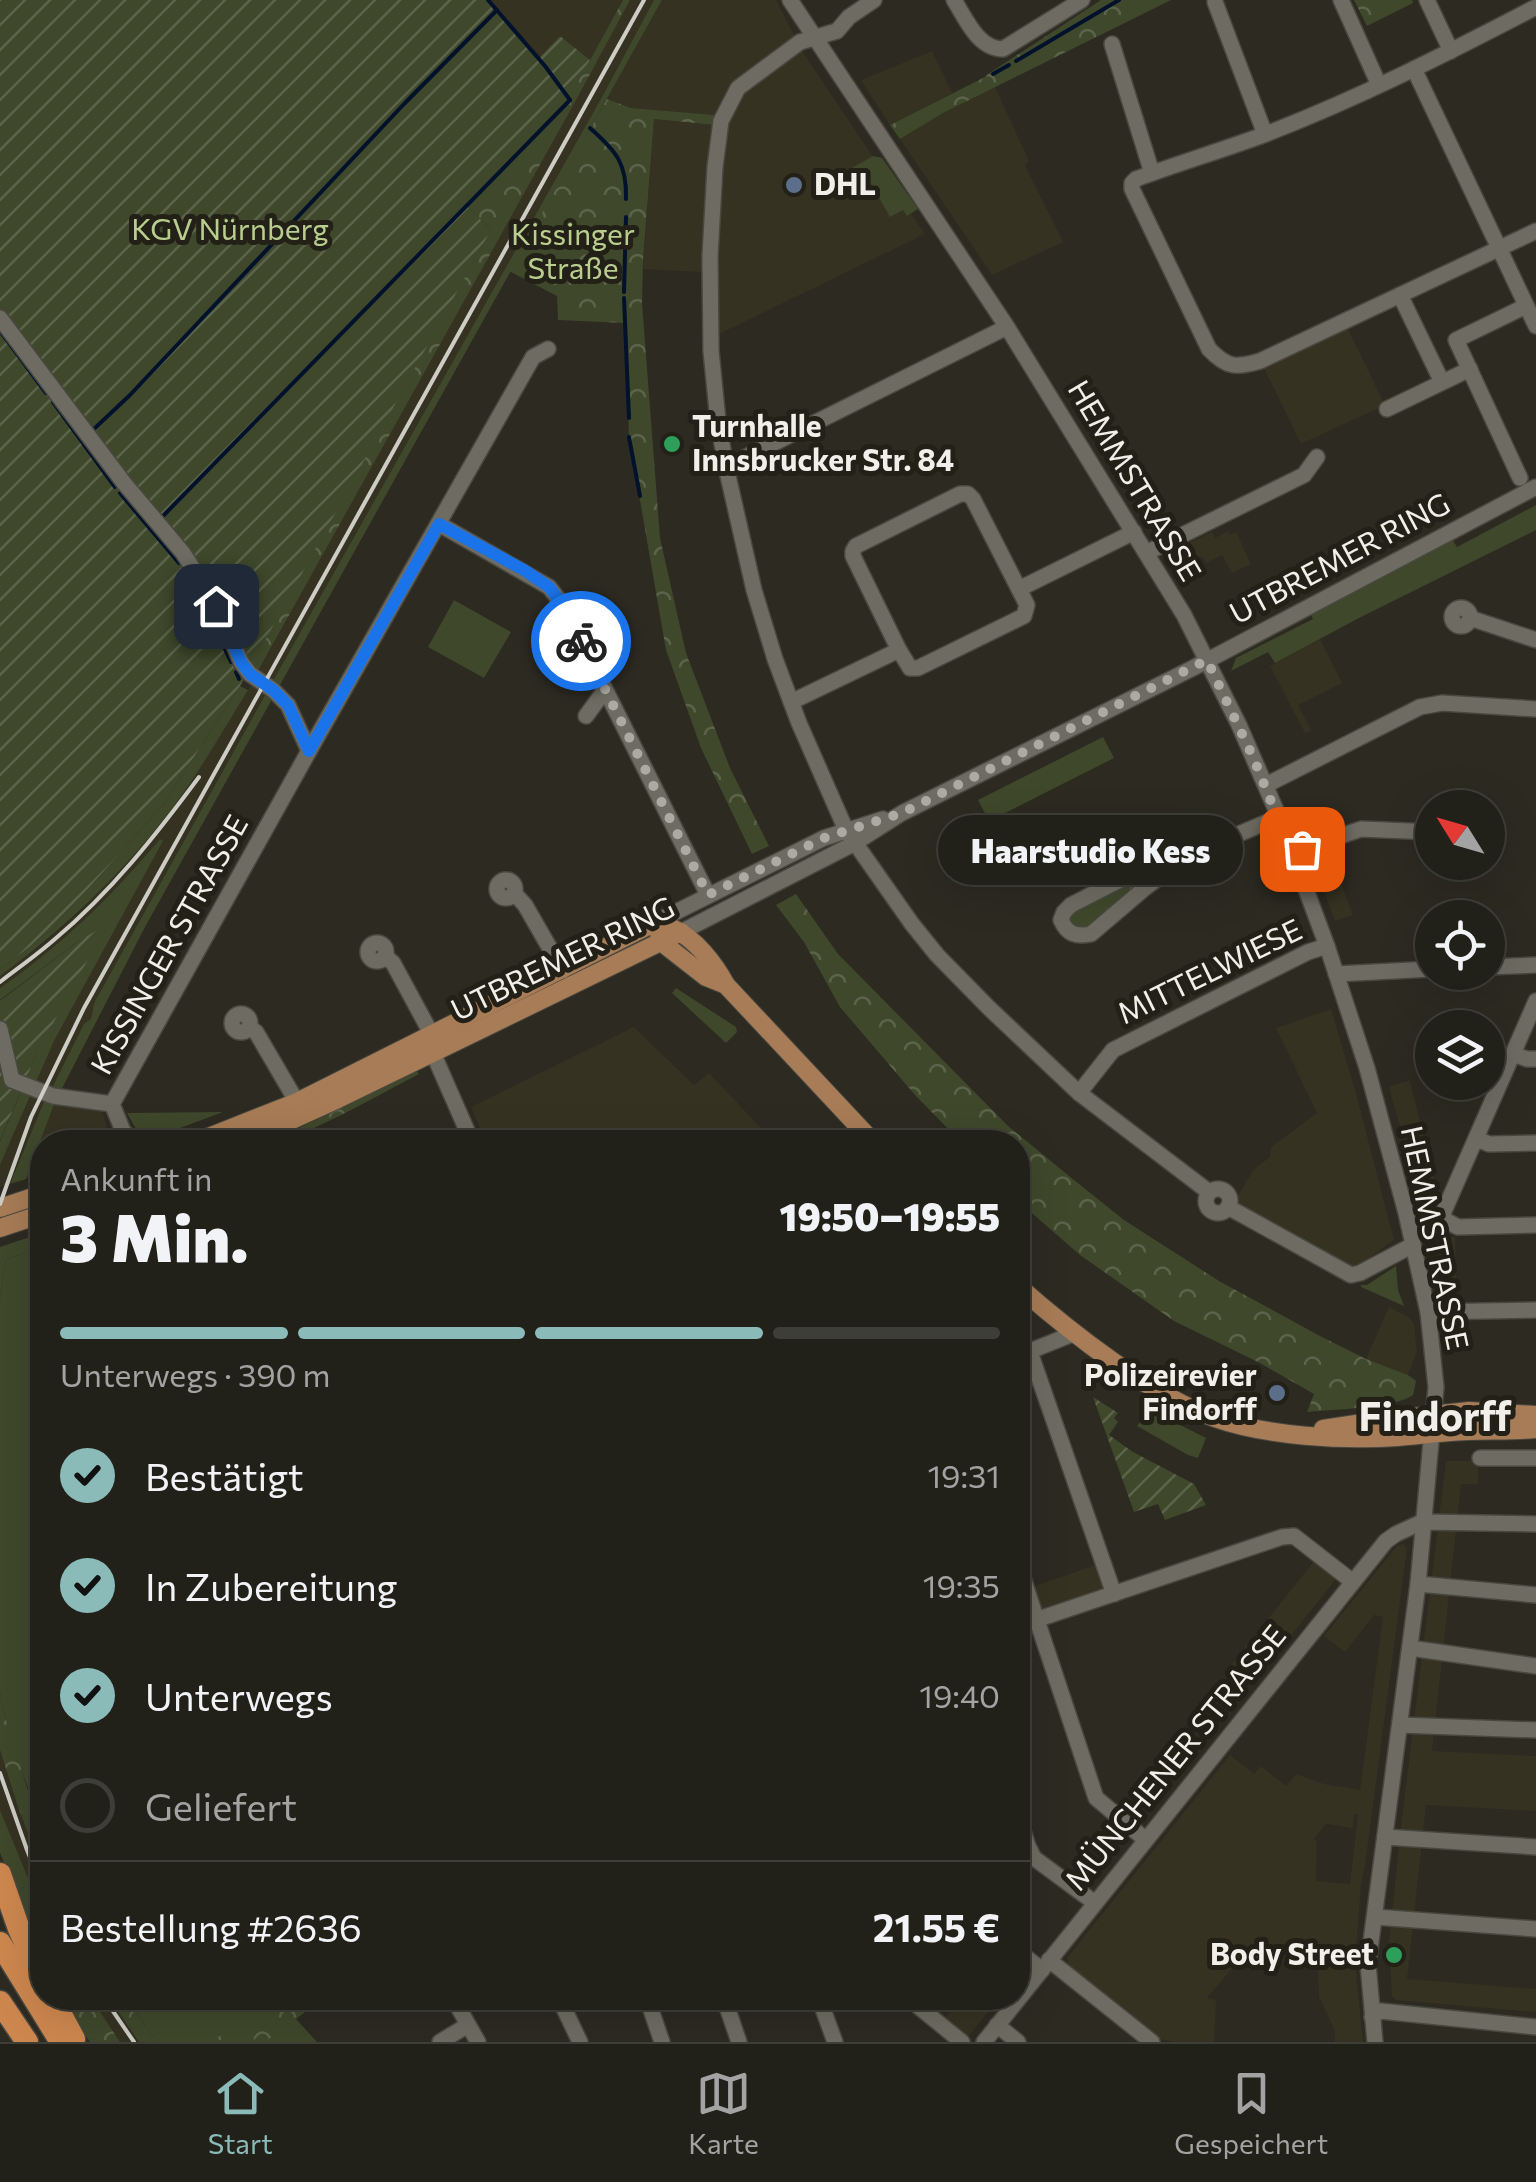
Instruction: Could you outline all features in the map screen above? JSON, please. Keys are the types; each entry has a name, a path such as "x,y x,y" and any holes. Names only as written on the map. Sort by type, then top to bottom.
{"highway":[{"path":"0,1874 30,1952"},
{"path":"0,1943 30,1992"},
{"path":"0,1974 44,2042"},
{"path":"0,2002 27,2042"},
{"path":"41,2010 61,2042"},
{"path":"59,2010 76,2042"}],"main road":[{"path":"658,922 680,932 716,967 726,985 862,1130"},
{"path":"658,922 660,942 706,977 726,985"},
{"name":"UTBREMER RING","path":"266,1130 658,922"},
{"name":"UTBREMER RING","path":"226,1130 432,1044 680,932"},
{"path":"0,1208 30,1198"},
{"path":"0,1228 30,1218"},
{"path":"1030,1296 1142,1379 1204,1414 1250,1427 1332,1437 1393,1438 1475,1411 1536,1415"},
{"path":"1434,1424 1536,1428"}],"street":[{"name":"HEMMSTRASSE","path":"790,0 1006,326 1184,615 1266,785 1327,946 1366,1068 1412,1239 1428,1312 1435,1373 1434,1424 1418,1584 1375,1917 1379,2042"},
{"path":"813,36 858,0"},
{"path":"874,0 836,30 800,42 738,88 721,121 710,288 718,421 754,590 791,702 851,836 937,955 1079,1093 1209,1192 1206,1203 1210,1210 1218,1213 1228,1207 1351,1275 1436,1225 1441,1218 1536,1000"},
{"path":"954,0 982,42 994,49 1003,49 1082,0"},
{"path":"1341,0 1379,85"},
{"path":"1426,0 1452,52"},
{"path":"1216,2 1266,134"},
{"path":"1536,8 1452,52 1266,134 1132,183 1210,349 1230,366 1260,361 1536,231"},
{"path":"1112,44 1152,173"},
{"path":"1414,69 1536,326"},
{"path":"1400,296 1442,382"},
{"path":"1520,478 1456,340 1526,306"},
{"path":"0,318 182,553 216,606 241,662 288,705 309,751"},
{"path":"726,468 1006,326"},
{"name":"KISSINGER STRASSE","path":"112,1104 534,357 548,349"},
{"path":"1387,409 1470,369"},
{"path":"1146,553 1304,475 1318,457"},
{"name":"UTBREMER RING","path":"680,932 851,836 1207,660 1536,486"},
{"path":"960,494 968,494 1018,589 1026,605 1024,616 918,668 910,668 852,551 960,494"},
{"path":"439,524 524,570 549,587 563,605 708,895"},
{"path":"1018,589 1134,532"},
{"path":"1470,618 1536,640"},
{"path":"791,702 898,650"},
{"path":"586,716 605,690"},
{"path":"1266,785 1420,707 1442,703 1536,709"},
{"path":"1187,856 1161,859 1071,905 1061,920 1065,929 1082,936 1091,934 1187,856 1278,817"},
{"path":"1292,853 1361,829 1415,831"},
{"name":"UTBREMER RING","path":"658,922 824,838 851,836"},
{"name":"UTBREMER RING","path":"514,893 563,971"},
{"name":"MITTELWIESE","path":"1079,1093 1113,1050 1327,946"},
{"name":"UTBREMER RING","path":"385,956 393,963 432,1044"},
{"path":"1505,966 1536,965"},
{"path":"1336,974 1415,970"},
{"path":"249,1027 256,1032 297,1102"},
{"path":"0,1028 6,1082 53,1096 112,1104 123,1130"},
{"path":"432,1044 467,1130"},
{"path":"1513,1054 1536,1059"},
{"path":"1477,1139 1489,1144 1536,1142"},
{"path":"1441,1218 1458,1227 1536,1225"},
{"path":"1428,1312 1536,1310"},
{"path":"1030,1352 1075,1333"},
{"path":"1030,1370 1114,1594"},
{"path":"1480,1458 1536,1458"},
{"path":"1422,1522 1536,1524"},
{"name":"MÜNCHENER STRASSE","path":"1030,1985 1386,1541 1422,1522"},
{"path":"1030,1622 1282,1537 1294,1536 1353,1582"},
{"path":"1418,1584 1536,1596"},
{"path":"1030,1604 1096,1798 1146,1840"},
{"path":"1410,1648 1536,1666"},
{"path":"1400,1725 1536,1730"},
{"path":"1385,1837 1536,1847"},
{"path":"1030,1850 1034,1858 1095,1904"},
{"path":"1375,1917 1536,1930"},
{"path":"1030,1956 1095,1997 1152,2042"},
{"path":"459,2010 478,2042"},
{"path":"565,2010 580,2042"},
{"path":"651,2010 662,2042"},
{"path":"728,2010 739,2042"},
{"path":"823,2010 834,2042"},
{"path":"923,2010 962,2042"},
{"name":"MÜNCHENER STRASSE","path":"984,2042 1011,2010"},
{"path":"1377,2016 1425,2014 1536,2026"},
{"path":"440,2042 468,2025"},
{"path":"998,2026 1018,2042"}],"shaded area":[{"path":"490,0 623,0 590,60 560,36 541,57"},
{"path":"630,0 654,0 94,1003 91,1019 30,1130 10,1184 0,1187 0,1165 54,1041 163,841 159,840 125,880 39,961 0,988 0,976 81,911 124,866 164,819 248,690"},
{"path":"662,0 776,0 804,54 925,234 717,335 702,310 701,272 643,269 654,119 713,125 714,115 631,108 607,99"},
{"path":"932,51 952,93 890,125 861,80"},
{"path":"995,87 1029,161 1025,165 1063,242 992,275 900,139"},
{"path":"1347,327 1385,405 1301,444 1263,366"},
{"path":"1228,531 1230,535 1236,532 1251,564 1232,573 1222,555 1206,563 1202,556 1175,568 1168,557 1168,553 1212,532 1215,538"},
{"path":"1320,639 1342,683 1298,705 1311,730 1305,733 1270,666"},
{"path":"1327,847 1353,915 1335,921 1310,854"},
{"path":"1331,1009 1394,1240 1354,1265 1347,1265 1292,1235 1235,1200 1254,1169 1270,1157 1271,1147 1317,1113 1276,1028"},
{"path":"634,1027 694,1085 709,1073 761,1128 481,1130 471,1107"},
{"path":"1410,1080 1435,1184 1437,1202 1428,1214 1422,1207 1389,1087"},
{"path":"55,1102 99,1110 108,1130 44,1130"},
{"path":"1446,1237 1455,1237 1457,1305 1439,1305 1434,1281 1435,1260"},
{"path":"1389,1307 1414,1324 1417,1352 1408,1375 1366,1359"},
{"path":"1446,1461 1478,1461 1478,1484 1461,1484 1432,1751 1536,1756 1536,1811 1426,1805 1407,1979 1536,1989 1536,2012 1396,2000 1392,1996 1389,1942"},
{"path":"1403,1544 1407,1548 1361,1885 1355,1963 1363,2042 1335,2042 1335,2031 1319,1997 1318,1963 1240,1959 1207,1998 1216,2000 1214,2042 1161,2039 1068,1965 1067,1958 1230,1755 1254,1774 1261,1766 1286,1786 1296,1774 1360,1790 1383,1617 1374,1615 1345,1652 1324,1636 1397,1546","holes":["1354,1814 1358,1814 1350,1884 1316,1881 1314,1839 1326,1824 1353,1828"]},
{"path":"1319,1555 1340,1574 1256,1684 1231,1665"},
{"path":"1101,1563 1114,1593 1030,1622 1030,1588"},
{"path":"0,1750 30,1838 30,1882 0,1810"},
{"path":"99,2010 117,2010 139,2042 120,2042"},
{"path":"951,2010 989,2010 964,2042 941,2023"}],"green space":[{"name":"KGV Nürnberg","path":"0,0 490,0 540,57 560,36 590,60 569,92 572,99 467,206 491,230 240,686 163,805 52,929 0,970"},
{"path":"623,0 630,0 258,671 251,665 269,630 491,230 467,206 572,99 568,92"},
{"path":"654,0 662,0 145,927 44,1130 32,1130 50,1087 84,1024 91,1019 94,1003"},
{"path":"1101,0 1171,0 943,113 900,139 890,125 985,77"},
{"path":"1354,0 1412,0 1413,3 1367,26"},
{"name":"Kissinger Straße","path":"607,99 631,108 714,115 714,125 654,119 642,303 660,538 686,653 730,768 769,846 752,854 701,748 666,650 629,437 625,323 558,320 557,296 509,271"},
{"path":"873,156 882,158 918,209 907,216 903,210 890,217 863,170 854,175 850,169"},
{"path":"1536,505 1536,530 1275,663 1268,652 1231,671 1236,658 1313,619 1310,613 1452,539 1457,547"},
{"path":"454,600 511,632 484,678 428,647"},
{"path":"240,686 248,690 228,723 186,789 145,842 87,904 0,976 0,970 52,929 163,805"},
{"path":"1103,737 1114,758 989,821 978,800"},
{"path":"160,839 163,841 54,1041 0,1165 0,1141 80,940 0,1000 0,988 85,919"},
{"path":"1175,859 1094,928 1078,933 1066,916"},
{"path":"796,894 838,954 1013,1130 949,1130 840,1007 804,942 776,905"},
{"path":"103,927 38,1051 0,1140 0,1001"},
{"path":"676,988 736,1027 737,1032 726,1043 672,993"},
{"path":"417,1071 419,1074 322,1124 295,1130 394,1082"},
{"path":"223,1112 175,1130 137,1130 127,1113"},
{"path":"30,1136 30,1168 26,1179 10,1184"},
{"path":"1030,1144 1124,1220 1219,1281 1366,1359 1408,1375 1416,1381 1413,1395 1377,1406 1307,1412 1314,1394 1174,1321 1080,1255 1030,1211"},
{"path":"30,1237 30,1252 6,1259 0,1297 0,1247"},
{"path":"30,1252 30,1791 0,1691 0,1297 6,1259"},
{"path":"1396,1266 1404,1306 1361,1287 1361,1285"},
{"path":"1093,1397 1118,1413 1114,1418 1118,1422 1109,1435 1194,1484 1206,1505 1165,1520 1158,1504 1134,1512"},
{"path":"1149,1409 1206,1438 1198,1458 1137,1426"},
{"path":"0,1691 30,1795 30,1838 17,1804 0,1750"},
{"path":"0,1810 30,1885 16,1890 0,1853"},
{"path":"30,1885 30,1930 16,1890"},
{"path":"70,2010 99,2010 120,2042 90,2042"},
{"path":"117,2010 135,2010 156,2042 139,2042"},
{"path":"135,2010 307,2010 296,2019 317,2042 156,2042"},
{"path":"281,2010 307,2010 265,2042 257,2037 252,2042 206,2042"}],"waterway":[{"path":"488,0 570,100"},
{"path":"1016,61 1119,0"},
{"path":"93,430 497,10"},
{"path":"993,74 1009,65"},
{"path":"162,517 570,100"},
{"path":"590,128 618,159 626,199"},
{"path":"624,292 626,217"},
{"path":"624,298 629,418"},
{"path":"0,331 46,393"},
{"path":"53,402 115,487"},
{"path":"629,437 640,496"},
{"path":"120,493 179,563"},
{"path":"185,572 231,662"},
{"path":"236,672 239,679"}],"railway":[{"path":"0,1204 31,1117 84,1008 644,0"},
{"path":"0,982 95,902 199,777"},
{"path":"0,1773 30,1857"},
{"path":"112,2010 134,2042"}],"way so far":[{"path":"581,641 708,895 824,838 902,813 1207,660 1253,757 1292,853 1302,849"}],"place":[{"name":"DHL","path":"794,185"},
{"name":"Turnhalle Innsbrucker Str. 84","path":"672,444"},
{"name":"Haarstudio Kess","path":"1302,849"},
{"name":"Polizeirevier Findorff","path":"1277,1393"},
{"name":"Body Street","path":"1394,1955"}],"district":[{"name":"Findorff","path":"1435,1417"}],"route":[{"path":"216,606 241,662 288,705 309,751 439,524 549,587 581,641"}]}
